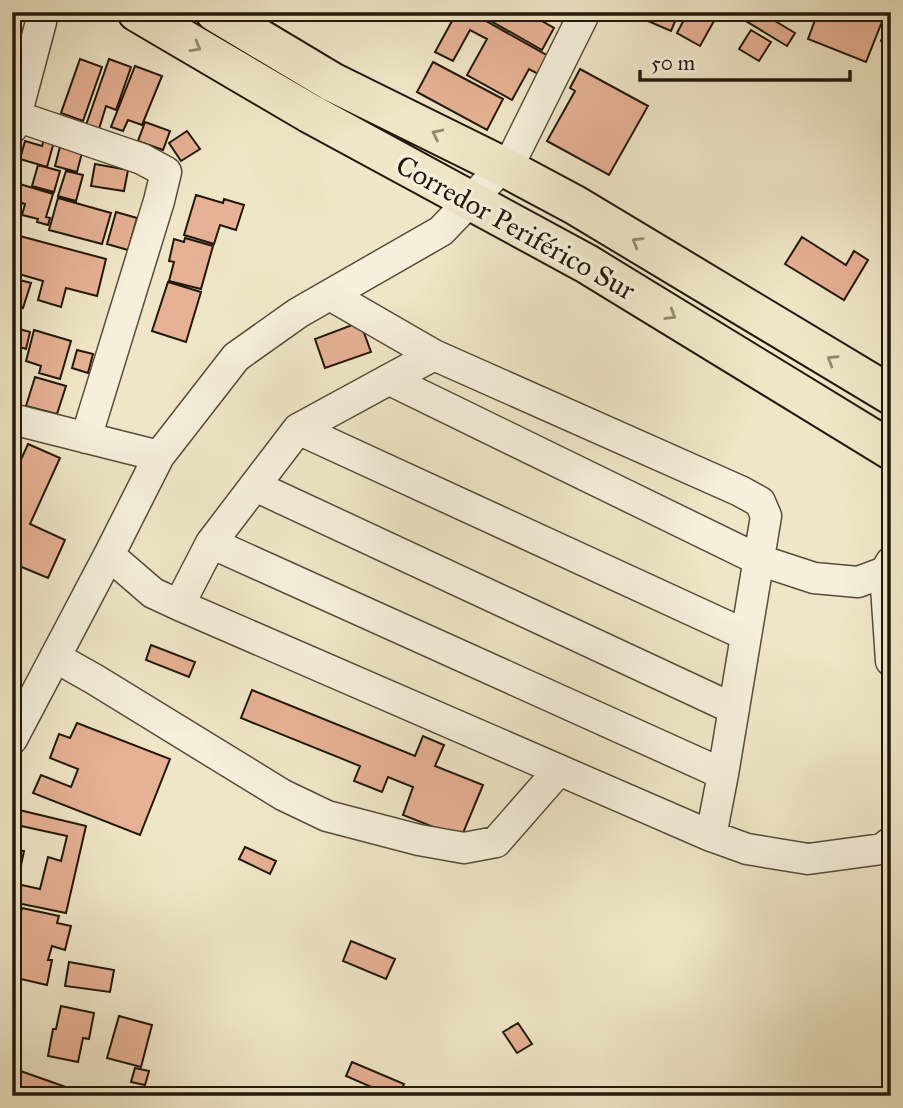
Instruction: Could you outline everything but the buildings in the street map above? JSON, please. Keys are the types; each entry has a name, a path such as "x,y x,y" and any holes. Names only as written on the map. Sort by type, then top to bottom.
{"main road":[{"name":"Corredor Periférico Sur","path":"137,12 310,113 587,264 891,450"},
{"name":"Corredor Periférico Sur","path":"215,12 332,82 575,205 891,395"}],"street":[{"path":"12,739 159,456 236,357 298,313 441,231 514,155 585,12"},
{"path":"41,22 14,122 142,159 166,172 86,438"},
{"path":"330,295 434,355 760,502 766,516 711,836"},
{"path":"179,606 211,543 298,429 434,355"},
{"path":"390,380 759,560 814,579 858,582 888,567 891,661"},
{"path":"12,419 159,456"},
{"path":"298,429 746,635"},
{"path":"255,486 734,709"},
{"path":"211,543 723,774"},
{"path":"109,555 153,593 179,606 711,836 747,849 808,859 882,849 891,842"},
{"path":"55,657 283,795 327,816 419,840 464,848 496,842 559,770"}]}
